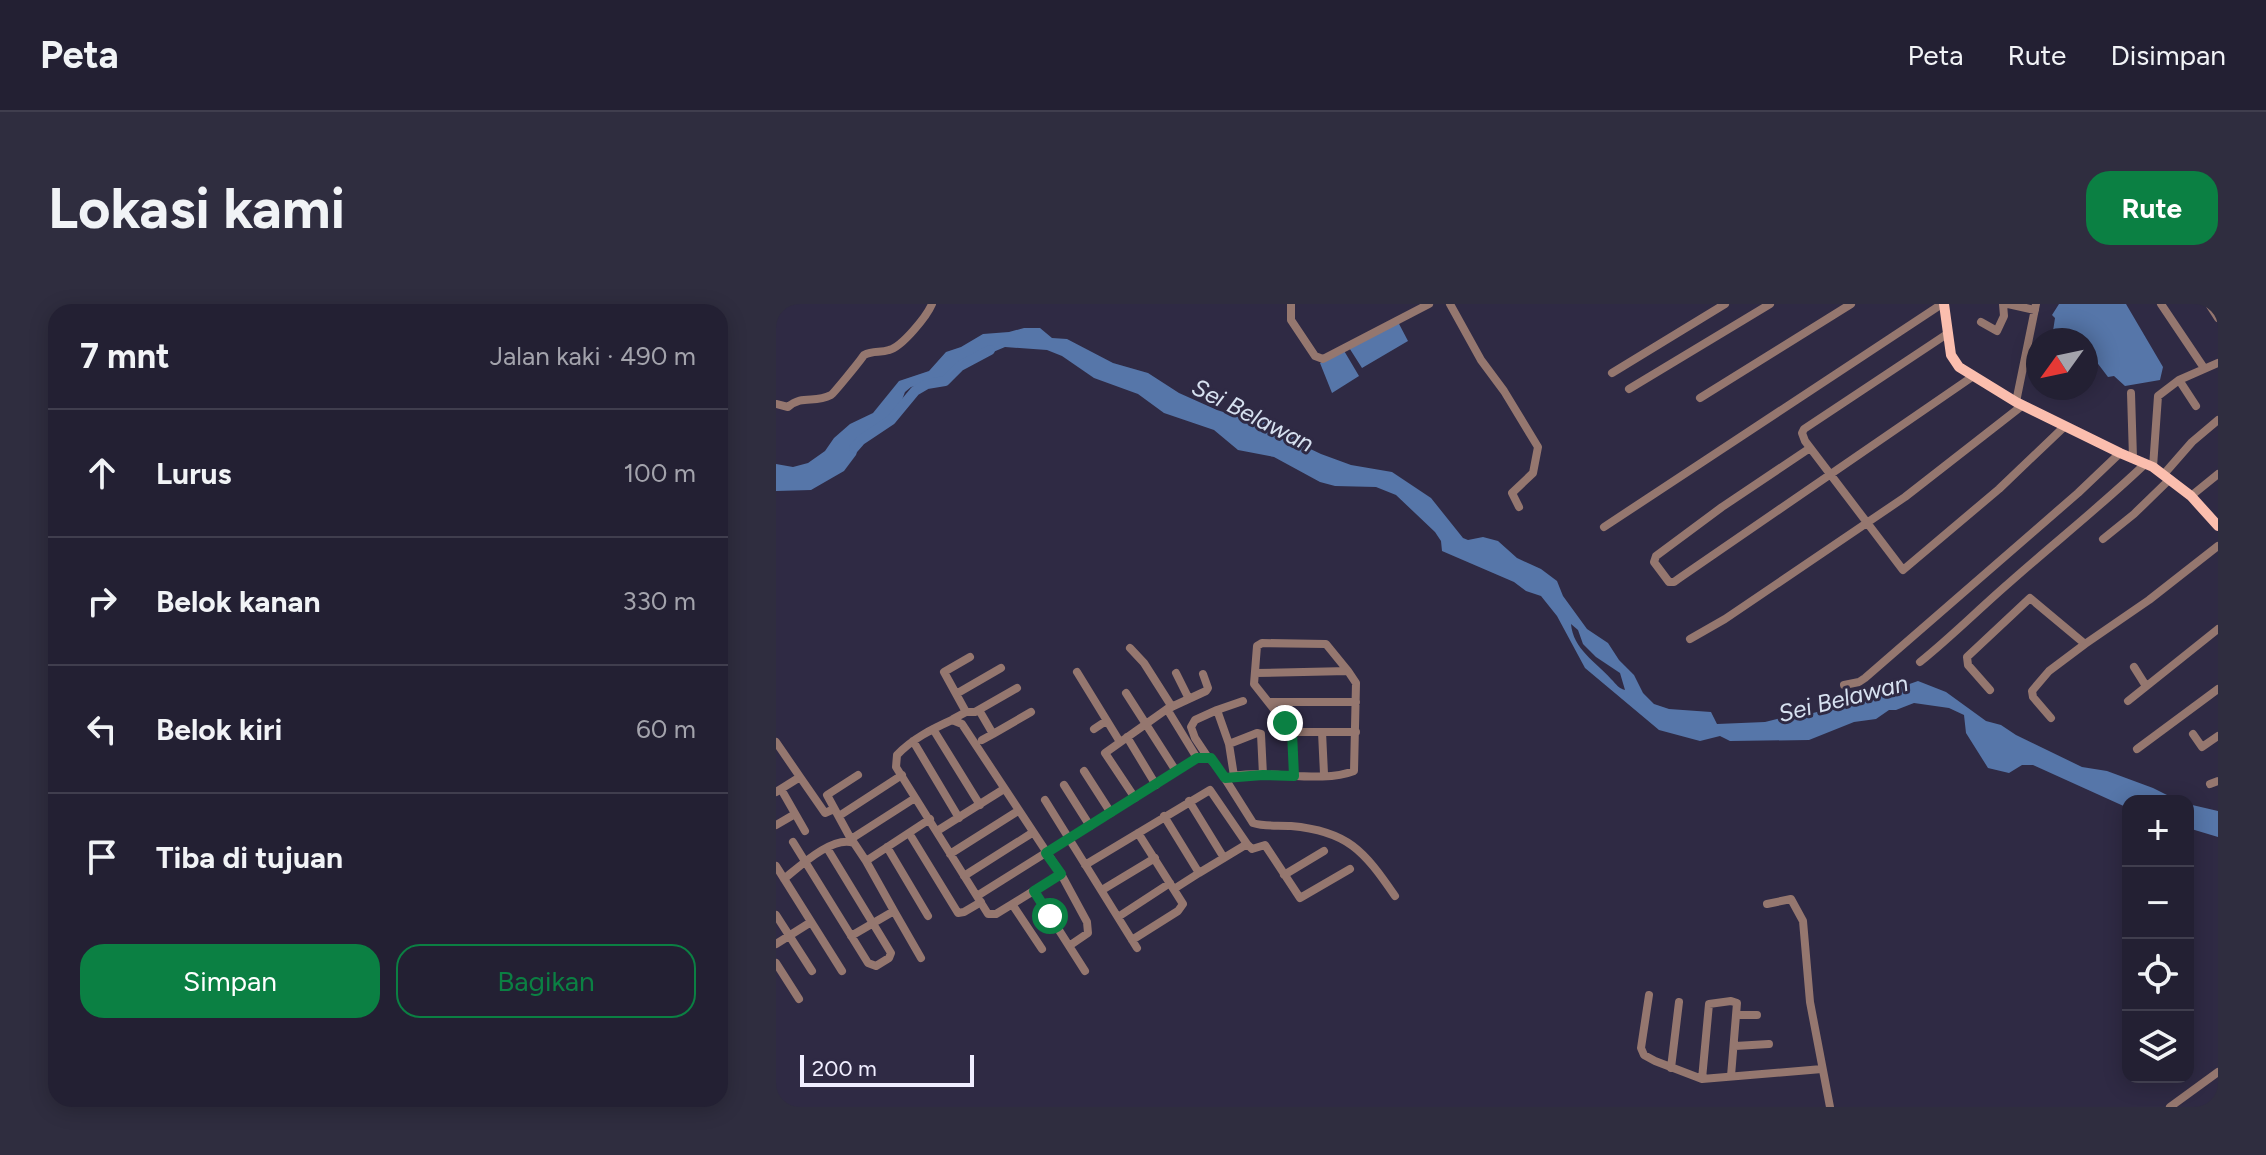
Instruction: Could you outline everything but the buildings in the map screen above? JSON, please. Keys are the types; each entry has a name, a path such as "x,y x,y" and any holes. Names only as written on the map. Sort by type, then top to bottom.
{"main road":[{"path":"1943,304 1954,361 1972,377 2065,426 2149,465 2191,496 2218,526"}],"street":[{"path":"776,404 788,407 800,398 816,400 832,395 864,355 893,350 899,345 928,314 932,304"},
{"path":"1291,304 1291,320 1315,356 1323,359 1429,304"},
{"path":"1450,304 1481,360 1538,447 1533,473 1512,493 1519,507"},
{"path":"1612,373 1725,304"},
{"path":"1629,389 1770,304"},
{"path":"1700,398 1851,304"},
{"path":"1604,527 1943,304"},
{"path":"1690,639 1725,619 1905,497 2020,403 2035,307 2005,304 2004,316 1997,331 1981,322"},
{"path":"2161,304 2204,368"},
{"path":"2209,304 2218,318"},
{"path":"1947,334 1804,429 1803,438 1810,448 1903,570 1999,489 2065,426"},
{"path":"1920,662 2149,465 2158,396 2179,380 2218,363"},
{"path":"1810,448 1656,556 1655,563 1669,582 1674,582 1831,476 1972,377"},
{"path":"2179,380 2196,406"},
{"path":"2131,393 2133,458"},
{"path":"2103,539 2134,514 2192,442 2218,420"},
{"path":"1844,685 1865,678 2120,453"},
{"path":"2191,496 2218,474"},
{"path":"2051,718 2033,697 2032,691 2049,671 2218,546"},
{"path":"1990,690 1968,665 1967,657 2030,598 2085,644"},
{"path":"2128,701 2218,629"},
{"path":"1130,648 1144,663 1202,757 1230,777 1294,776 1354,771 1356,683 1326,644 1259,644 1256,687 1292,732 1294,776"},
{"path":"966,712 944,672 970,657"},
{"path":"2134,667 2146,686"},
{"path":"956,694 1001,668"},
{"path":"1255,673 1348,671"},
{"path":"1077,672 1106,721 1156,785"},
{"path":"1176,673 1189,699"},
{"path":"1135,798 1105,753 1147,722 1208,689 1203,674"},
{"path":"1017,688 913,741 897,755 896,767 991,915 1061,874"},
{"path":"2137,749 2218,689"},
{"path":"1126,693 1176,771"},
{"path":"1202,757 1192,723 1243,701"},
{"path":"1271,702 1356,702"},
{"path":"979,710 993,734"},
{"path":"1217,710 1229,744 1230,777 1253,823 1309,829 1339,837 1359,849 1395,896"},
{"path":"982,740 1031,712"},
{"path":"952,720 962,724 1061,874 1089,927 1086,936 1069,946"},
{"path":"1094,729 1106,721"},
{"path":"933,729 980,805"},
{"path":"1292,732 1356,732"},
{"path":"1322,732 1324,774"},
{"path":"1229,744 1261,734 1263,775"},
{"path":"2193,734 2202,747 2218,736"},
{"path":"913,741 959,818"},
{"path":"776,742 825,813 836,812 902,775"},
{"path":"909,833 958,913 964,912 1046,853 1202,757"},
{"path":"1084,771 1111,813"},
{"path":"858,775 828,793 827,797 921,958"},
{"path":"800,777 777,791 805,831"},
{"path":"1064,785 1090,826"},
{"path":"1084,792 1094,786"},
{"path":"937,831 1004,789"},
{"path":"1085,865 1207,790 1212,792 1252,849 1265,845 1297,896 1303,898 1350,869"},
{"path":"784,879 827,848 851,840 915,798"},
{"path":"1045,800 1135,944 1183,907 1138,833"},
{"path":"1189,801 1224,858"},
{"path":"950,854 1018,811"},
{"path":"776,825 795,814"},
{"path":"1164,816 1199,873"},
{"path":"866,861 930,819"},
{"path":"964,876 1032,833"},
{"path":"793,842 870,965 876,966 888,960 891,953 827,848"},
{"path":"1118,917 1247,844"},
{"path":"887,847 928,916"},
{"path":"1284,875 1324,851"},
{"path":"1102,890 1155,858"},
{"path":"776,866 842,971"},
{"path":"1034,891 1085,971"},
{"path":"1767,904 1791,899 1803,921 1810,1002 1830,1107"},
{"path":"1012,904 1042,949"},
{"path":"851,936 894,911"},
{"path":"776,915 812,971"},
{"path":"776,944 811,922"},
{"path":"776,963 799,999"},
{"path":"1649,995 1642,1052 1671,1068 1702,1079 1822,1069"},
{"path":"1702,1079 1709,1004 1735,1001 1737,1015 1731,1076"},
{"path":"1671,1068 1679,1002"},
{"path":"1737,1015 1757,1015"},
{"path":"1735,1046 1769,1044"},
{"path":"2170,1107 2218,1072"}],"water":[{"path":"2059,304 2126,304 2163,367 2160,380 2125,386 2114,376 2108,377 2098,364 2098,328 2053,328 2055,318 2052,315"},
{"path":"1397,320 1408,341 1362,368 1348,346"},
{"name":"Sei Belawan","path":"1040,328 1052,338 1067,339 1113,363 1148,373 1179,393 1217,410 1280,424 1302,445 1321,454 1351,465 1392,472 1431,498 1463,538 1483,537 1498,541 1517,558 1541,569 1557,581 1563,596 1587,629 1608,643 1654,704 1669,709 1711,712 1717,724 1765,722 1861,701 1918,681 1946,692 1986,721 2001,725 2082,767 2107,771 2167,795 2122,795 2122,805 2033,765 2022,765 2009,773 1988,768 1966,733 1964,715 1949,708 1914,703 1889,710 1876,719 1854,722 1809,740 1730,741 1720,736 1700,741 1659,730 1585,668 1557,616 1541,596 1442,551 1441,541 1435,532 1396,495 1376,487 1335,486 1320,482 1274,457 1238,450 1214,430 1164,413 1138,394 1094,378 1062,356 1047,350 1005,347 986,355 976,355 954,368 942,381 911,387 889,419 861,440 856,455 844,471 811,490 776,491 776,464 793,467 808,463 825,451 850,424 873,413 899,381 929,371 946,352 983,334","holes":["1571,624 1578,630 1583,644 1620,673 1625,690 1581,648"]},
{"path":"1343,349 1359,376 1332,393 1320,363"},
{"path":"2194,805 2218,811 2218,837 2194,830"}],"waterway":[{"name":"Sei Belawan","path":"854,448 891,420 915,391 927,384 945,381 960,366 990,350"}],"route":[{"path":"1050,916 1034,891 1061,874 1046,853 1197,758 1211,758 1225,778 1294,776 1292,732 1285,723"}]}
